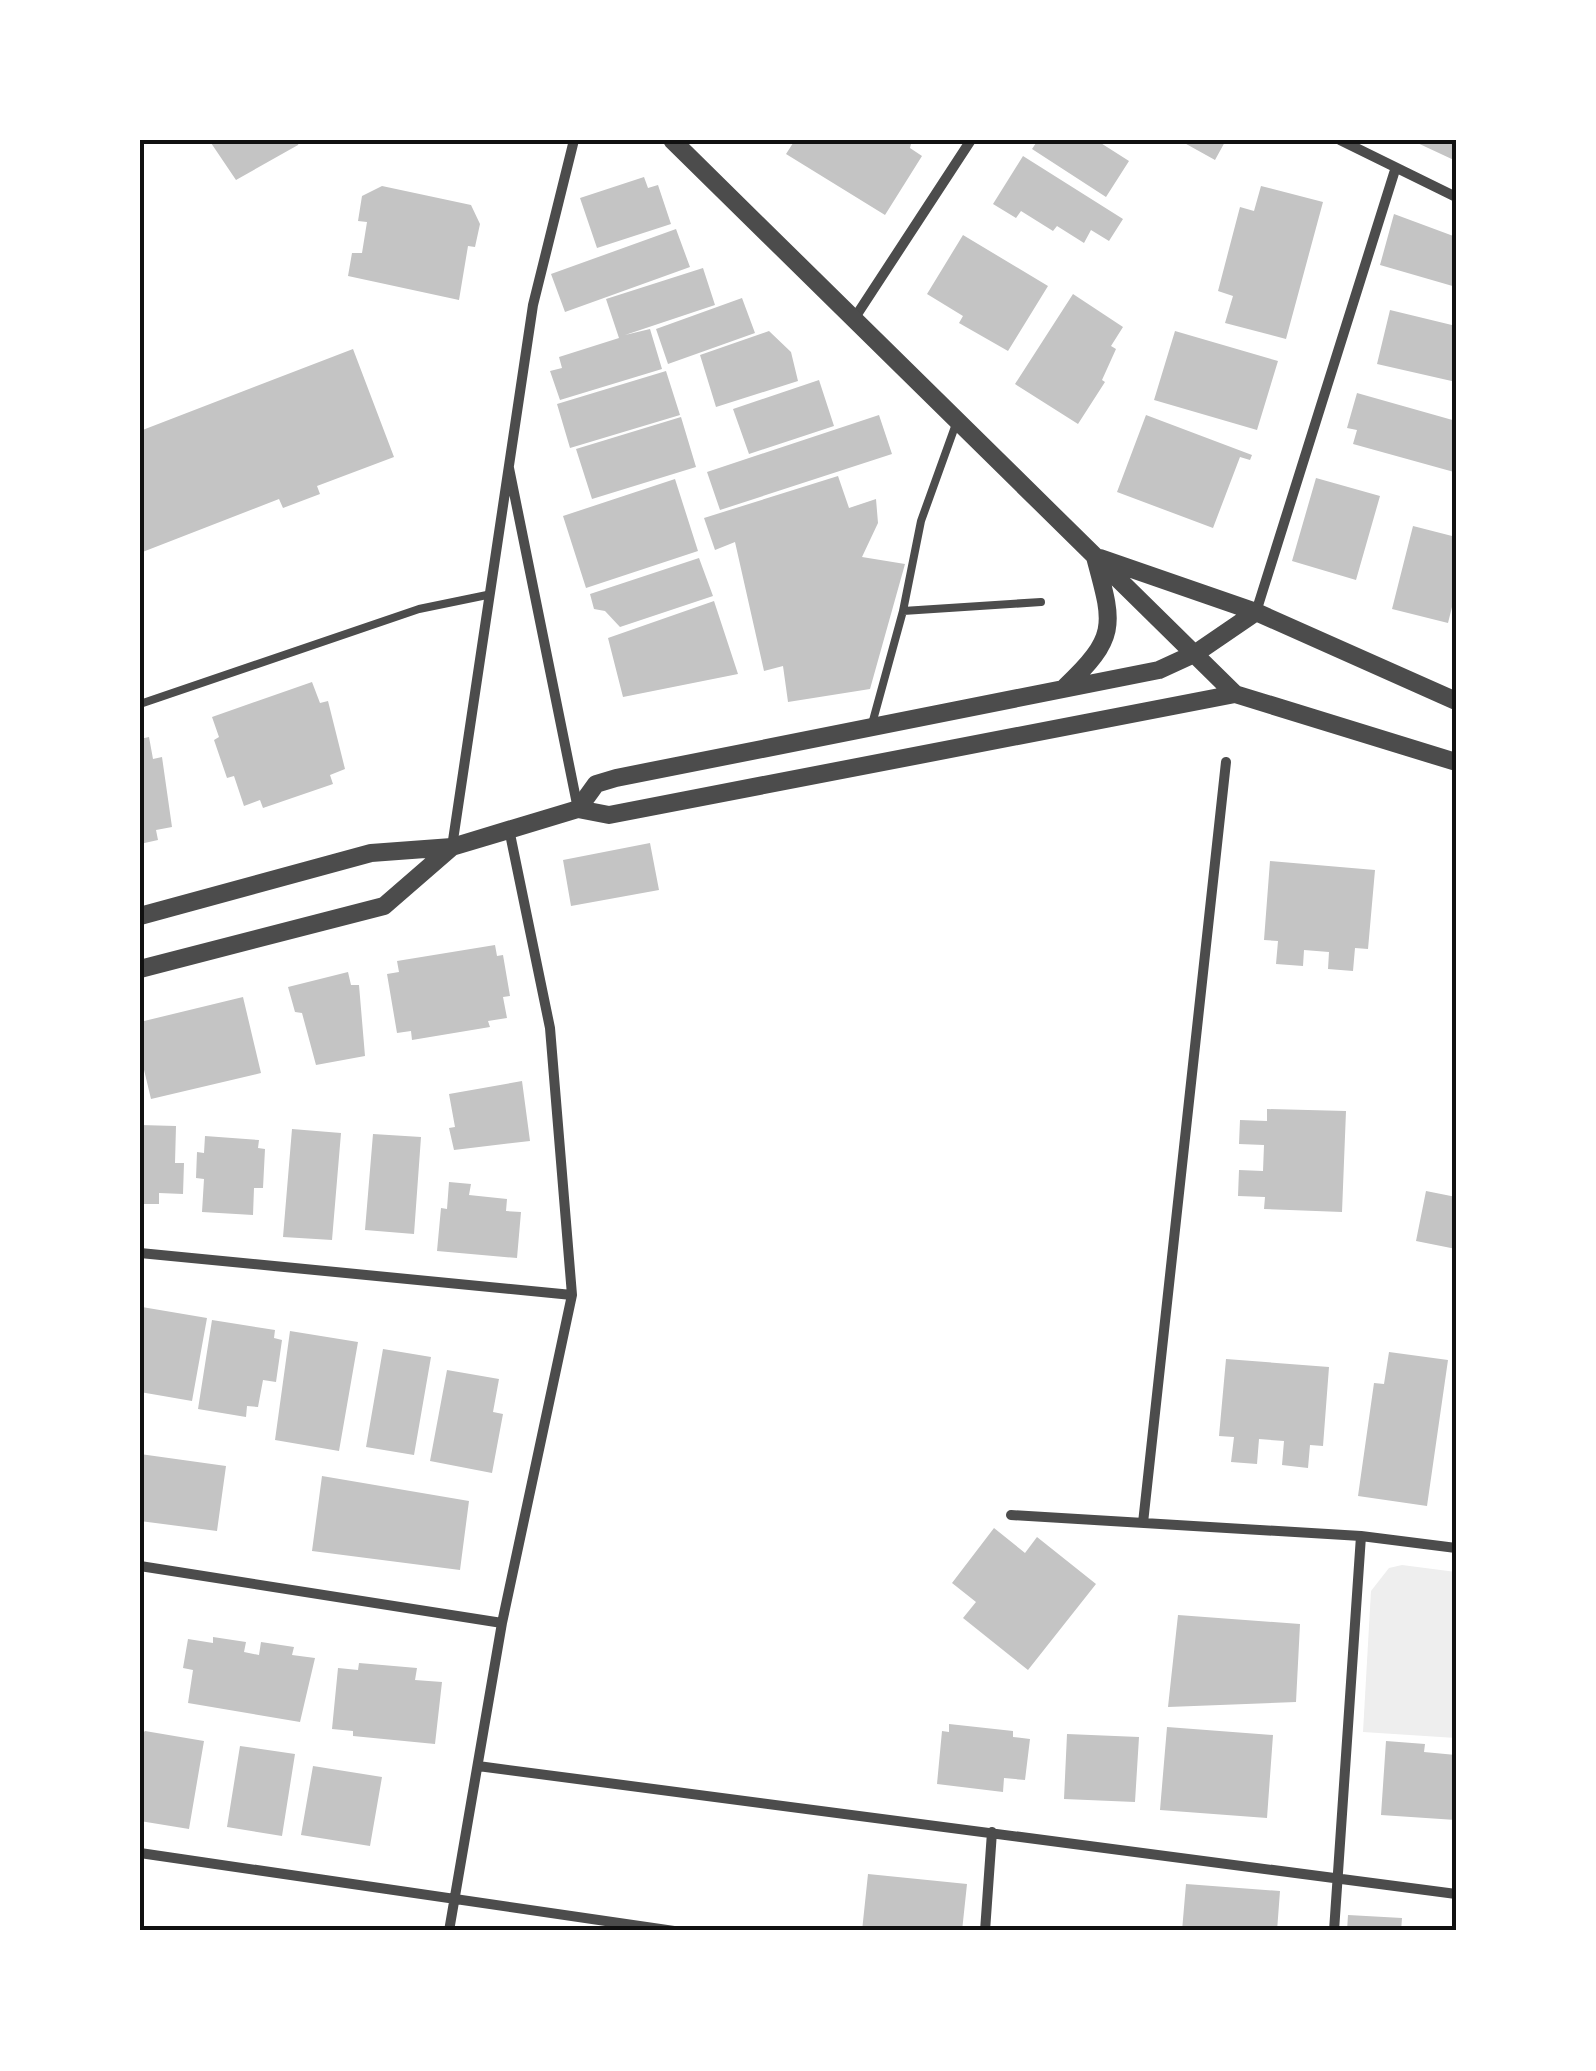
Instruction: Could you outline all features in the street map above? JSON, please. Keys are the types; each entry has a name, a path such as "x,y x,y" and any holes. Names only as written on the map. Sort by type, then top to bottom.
{"street":[{"path":"140,969 384,906 452,847 533,305 574,140"},
{"path":"672,140 1235,694"},
{"path":"854,318 972,140"},
{"path":"1340,140 1456,197"},
{"path":"578,810 596,784 616,778 1158,670 1196,653 1256,612 1395,170"},
{"path":"508,462 578,810"},
{"path":"1094,556 1256,612 1456,701"},
{"path":"1063,688 1098,656 1111,616 1094,556"},
{"path":"140,916 371,853 452,847 509,827 578,810 609,815 1235,694 1456,762"},
{"path":"1143,1523 1226,762"},
{"path":"449,1931 502,1623 572,1296 550,1028 509,827"},
{"path":"140,1252 572,1296"},
{"path":"1011,1516 1361,1536 1456,1548"},
{"path":"1334,1931 1361,1536"},
{"path":"140,1566 502,1623"},
{"path":"478,1766 1456,1894"},
{"path":"985,1931 992,1832"},
{"path":"140,1854 454,1902 674,1929"}],"lane":[{"path":"871,727 903,611 921,521 957,420"},
{"path":"140,704 419,608 487,595"},
{"path":"903,611 1041,602"}],"shaded area":[{"path":"1402,1565 1456,1572 1456,1738 1363,1732 1371,1591 1389,1568"}],"building":[{"path":"209,140 300,140 298,145 236,180"},
{"path":"795,140 912,140 910,148 922,156 885,215 786,154"},
{"path":"1038,140 1096,140 1129,161 1106,197 1032,149"},
{"path":"1179,140 1226,140 1215,160"},
{"path":"1411,140 1456,140 1456,161"},
{"path":"1023,156 1123,219 1109,241 1091,230 1084,243 1057,226 1053,231 1021,211 1016,218 993,204"},
{"path":"644,177 648,188 658,185 671,224 597,248 580,198"},
{"path":"382,186 471,205 480,224 475,247 468,246 459,300 348,276 352,253 362,253 367,222 358,221 362,196"},
{"path":"1261,186 1323,202 1286,339 1225,323 1233,296 1218,291 1240,207 1254,211"},
{"path":"1394,214 1456,237 1456,287 1380,265"},
{"path":"676,229 690,267 565,312 551,274"},
{"path":"963,235 1048,286 1008,351 959,323 963,316 927,294"},
{"path":"703,268 715,305 625,335 650,329 662,369 560,400 550,371 562,368 559,357 619,338 606,299"},
{"path":"1073,294 1123,327 1111,346 1116,349 1102,380 1105,382 1078,424 1015,384"},
{"path":"742,298 755,333 668,364 656,329"},
{"path":"1390,310 1456,326 1456,382 1377,364"},
{"path":"769,331 791,352 798,381 716,407 700,355"},
{"path":"1175,331 1278,361 1257,430 1154,400"},
{"path":"353,349 394,457 317,486 320,494 283,508 279,499 140,553 140,431"},
{"path":"666,371 680,415 570,448 557,404"},
{"path":"819,380 834,426 749,454 733,409"},
{"path":"1357,393 1456,421 1454,472 1353,444 1357,430 1347,428"},
{"path":"879,415 892,454 720,510 707,472"},
{"path":"1146,415 1252,455 1250,460 1240,457 1213,528 1117,492"},
{"path":"681,417 696,467 592,499 576,449"},
{"path":"838,476 849,508 876,499 878,523 862,557 905,564 870,689 788,702 783,666 764,671 735,542 715,550 704,518"},
{"path":"1316,478 1380,496 1356,580 1292,561"},
{"path":"675,479 698,551 586,588 563,516"},
{"path":"1413,526 1456,537 1456,591 1448,623 1392,609"},
{"path":"699,558 713,596 620,627 605,611 594,609 590,594"},
{"path":"714,601 738,674 623,697 608,638"},
{"path":"312,682 320,703 328,701 345,769 330,775 333,784 263,808 260,800 244,806 234,776 227,778 214,740 219,737 212,717"},
{"path":"149,737 153,759 162,757 172,827 156,830 158,840 140,844 140,739"},
{"path":"650,843 659,890 571,906 563,860"},
{"path":"1270,861 1375,870 1368,949 1355,948 1353,971 1328,969 1329,952 1304,950 1303,966 1276,964 1278,941 1264,940"},
{"path":"495,945 497,956 503,955 510,996 503,997 507,1018 488,1021 490,1027 412,1040 411,1031 397,1033 387,974 399,972 397,961"},
{"path":"348,972 351,985 359,985 365,1056 316,1065 302,1013 295,1012 288,987"},
{"path":"243,997 261,1073 151,1099 140,1053 140,1022"},
{"path":"522,1081 530,1141 454,1150 449,1128 455,1127 449,1094"},
{"path":"1267,1109 1346,1111 1342,1212 1264,1209 1265,1197 1238,1196 1239,1170 1263,1171 1264,1145 1239,1144 1240,1120 1267,1121"},
{"path":"140,1125 176,1126 175,1163 184,1163 183,1194 159,1193 159,1204 140,1204"},
{"path":"292,1129 341,1133 332,1240 283,1237"},
{"path":"373,1134 421,1137 414,1234 365,1230"},
{"path":"205,1136 259,1140 258,1148 265,1149 263,1188 254,1188 253,1215 202,1212 204,1179 196,1178 197,1152 204,1153"},
{"path":"449,1182 471,1184 469,1195 507,1199 506,1211 521,1212 517,1258 437,1251 441,1208 447,1209"},
{"path":"1426,1191 1456,1197 1456,1249 1416,1241"},
{"path":"142,1307 207,1318 192,1401 140,1392"},
{"path":"212,1320 275,1330 274,1338 282,1340 276,1382 263,1380 258,1407 247,1406 246,1417 198,1409"},
{"path":"290,1331 358,1342 339,1451 275,1440"},
{"path":"383,1349 431,1357 414,1455 366,1447"},
{"path":"1389,1352 1448,1360 1427,1506 1358,1496 1374,1383 1384,1384"},
{"path":"1226,1359 1329,1367 1323,1446 1310,1445 1308,1468 1282,1465 1284,1441 1259,1439 1257,1464 1231,1462 1234,1437 1219,1436"},
{"path":"447,1370 499,1379 493,1412 503,1414 492,1473 430,1461"},
{"path":"140,1454 226,1466 217,1531 140,1521"},
{"path":"322,1476 469,1501 460,1570 312,1551"},
{"path":"994,1528 1025,1553 1037,1537 1096,1584 1028,1670 963,1618 976,1602 952,1583"},
{"path":"1178,1615 1300,1624 1296,1702 1168,1707"},
{"path":"213,1637 246,1642 244,1652 259,1655 261,1642 294,1647 292,1655 315,1658 300,1722 188,1703 193,1670 183,1668 188,1639 213,1643"},
{"path":"359,1663 417,1668 415,1680 442,1682 435,1744 353,1736 353,1731 332,1729 338,1668 358,1670"},
{"path":"949,1724 1013,1731 1013,1737 1030,1739 1025,1780 1004,1778 1003,1792 937,1784 942,1731 949,1732"},
{"path":"1167,1727 1273,1735 1267,1818 1160,1810"},
{"path":"145,1731 204,1741 189,1829 140,1821 140,1736"},
{"path":"1067,1734 1139,1737 1135,1802 1064,1799"},
{"path":"1386,1741 1425,1744 1424,1752 1456,1755 1456,1820 1381,1815"},
{"path":"240,1746 295,1754 282,1836 227,1827"},
{"path":"313,1766 382,1777 370,1846 301,1835"},
{"path":"868,1874 967,1884 962,1931 862,1931"},
{"path":"1186,1884 1280,1891 1277,1931 1182,1931"},
{"path":"1348,1915 1402,1918 1401,1931 1347,1931"}]}
